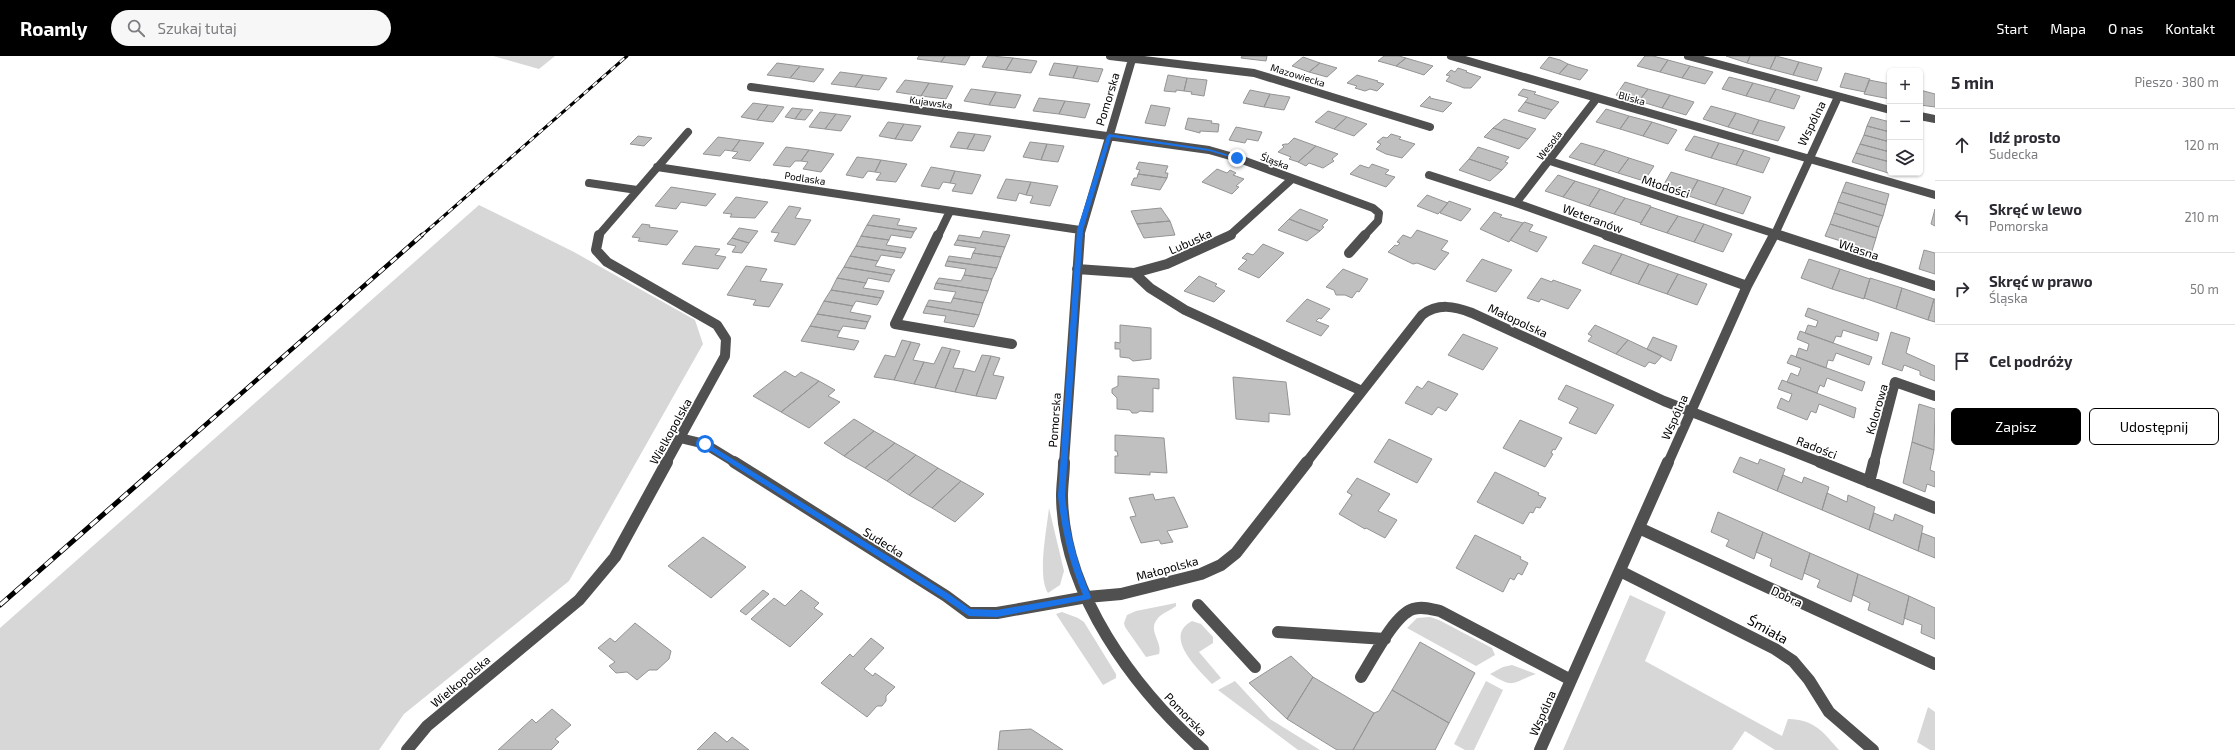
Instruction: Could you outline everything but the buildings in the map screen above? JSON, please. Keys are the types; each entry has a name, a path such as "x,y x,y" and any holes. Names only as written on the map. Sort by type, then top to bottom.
{"street":[{"name":"Mazowiecka","path":"1110,56 1133,57 1254,72 1430,127"},
{"name":"Bliska","path":"1451,56 1935,195"},
{"path":"1688,56 1838,98 1887,109"},
{"name":"Pomorska","path":"1133,57 1080,230 1062,496 1065,527 1076,569 1102,628 1137,680 1176,724 1203,750"},
{"name":"Kujawska","path":"751,87 1109,136"},
{"name":"Wesoła","path":"1516,203 1550,161 1597,98"},
{"name":"Wspólna","path":"1540,750 1747,286 1775,234 1808,159 1838,98"},
{"path":"1923,117 1935,119"},
{"name":"Wielkopolska","path":"407,750 427,726 579,600 600,577 614,557 725,356 728,347 726,335 717,325 607,262 596,250 598,236 688,132"},
{"name":"Śląska","path":"1109,136 1209,150 1237,158 1373,208 1379,213 1378,221 1349,253"},
{"name":"Młodości","path":"1550,161 1775,234"},
{"name":"Podlaska","path":"657,167 1080,230"},
{"name":"Weteranów","path":"1429,175 1516,203 1747,286"},
{"name":"Lubuska","path":"1077,269 1134,273 1167,264 1232,235 1292,178"},
{"path":"589,183 638,190"},
{"path":"950,211 895,324 1012,344"},
{"name":"Własna","path":"1775,234 1935,286"},
{"path":"1134,273 1154,291 1185,310 1362,391"},
{"name":"Małopolska","path":"1088,597 1121,594 1201,574 1221,565 1236,553 1422,315 1430,308 1444,306 1458,308 1472,313 1690,412"},
{"name":"Kolorowa","path":"1870,482 1895,382 1935,396"},
{"name":"Radości","path":"1690,412 1935,508"},
{"name":"Sudecka","path":"680,438 705,444 946,596 969,613 997,613 1088,597"},
{"name":"Dobra","path":"1639,528 1935,664"},
{"name":"Śmiała","path":"1620,571 1775,649 1792,661 1809,680 1829,712 1873,750"},
{"path":"1198,605 1255,667"},
{"path":"1361,677 1405,611 1417,607 1440,611 1572,680"},
{"path":"1278,632 1385,639"}],"shaded area":[{"path":"493,56 555,56 539,69"},
{"path":"479,205 574,252 695,320 703,344 569,581 404,714 379,750 0,750 0,628"},
{"path":"1049,508 1064,571 1060,585 1048,593 1043,576 1043,564"},
{"path":"1630,595 1666,612 1645,661 1782,736 1788,719 1812,724 1823,732 1839,750 1775,750 1745,731 1732,750 1563,750"},
{"path":"1176,603 1176,606 1160,616 1154,626 1160,649 1159,654 1146,657 1125,627 1124,623 1127,615 1136,611"},
{"path":"1062,612 1084,622 1116,674 1116,678 1103,685 1056,614"},
{"path":"1430,617 1439,620 1492,648 1495,655 1476,666 1407,628 1417,618"},
{"path":"1192,621 1201,624 1213,637 1213,643 1199,652 1221,678 1212,684 1192,662 1182,644 1181,636 1184,628"},
{"path":"1512,665 1536,674 1517,682 1509,683 1504,682 1490,674 1503,667"},
{"path":"1235,681 1270,719 1320,750 1298,750 1218,690"},
{"path":"1486,681 1503,690 1474,750 1465,750 1454,744"},
{"path":"1928,707 1935,712 1935,750 1930,750 1917,742"}],"railway":[{"path":"421,236 627,56"},
{"path":"162,463 422,235"},
{"path":"0,605 163,462"}],"route":[{"path":"705,444 946,596 969,613 997,613 1088,597 1076,569 1065,527 1062,496 1080,230 1109,136 1209,150 1237,158"}]}
